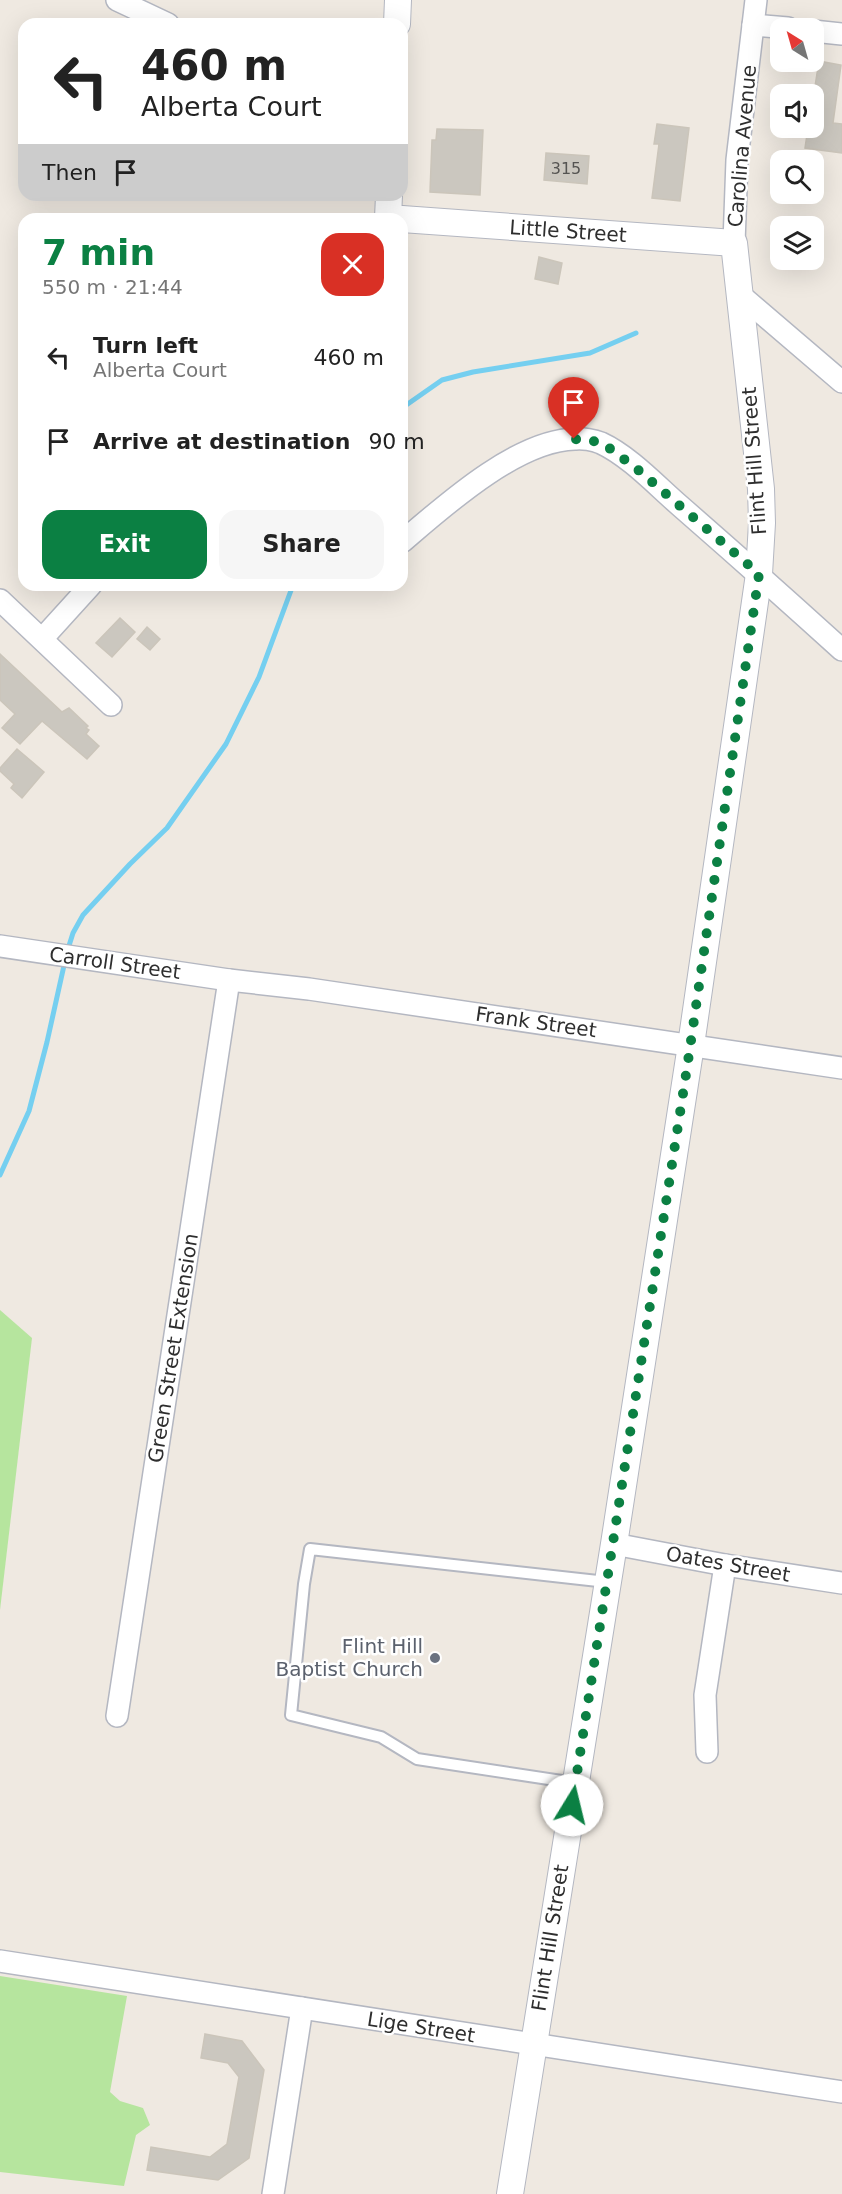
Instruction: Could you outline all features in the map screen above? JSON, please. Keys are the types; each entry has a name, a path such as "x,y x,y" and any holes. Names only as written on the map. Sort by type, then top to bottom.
{"street":[{"path":"117,0 155,18"},
{"path":"397,18 398,0"},
{"name":"Carolina Avenue","path":"738,292 734,243 737,160 756,0"},
{"path":"753,25 770,26"},
{"path":"824,32 842,34"},
{"name":"Little Street","path":"408,220 734,243"},
{"path":"738,292 842,382"},
{"name":"Flint Hill Street","path":"510,2194 691,1045 759,574 762,524 761,489 738,292"},
{"path":"408,537 468,489 517,457 556,441 581,439 600,442 637,469 759,574 842,650"},
{"path":"42,639 86,591"},
{"path":"0,600 111,705"},
{"name":"Carroll Street","path":"0,946 229,980"},
{"name":"Frank Street","path":"229,980 321,991 842,1068"},
{"name":"Green Street Extension","path":"117,1716 229,980"},
{"name":"Oates Street","path":"614,1544 724,1565 842,1582"},
{"path":"707,1752 705,1695 724,1565"},
{"name":"Lige Street","path":"0,1961 842,2092"},
{"path":"273,2194 302,2008"}],"lane":[{"path":"575,1783 417,1760 381,1737 291,1716 308,1560 310,1549 608,1582"}],"green space":[{"path":"0,1310 32,1338 0,1610"},
{"path":"0,1976 127,1996 110,2092 120,2101 143,2108 150,2125 136,2135 124,2186 0,2172"}],"building":[{"path":"824,62 841,65 833,123 842,124 842,153 805,148 806,138 824,138 824,84 815,84 817,72 824,72"},
{"path":"657,124 689,128 680,201 652,198 659,144 654,144"},
{"path":"437,129 483,130 480,195 430,192 432,140 436,140"},
{"path":"546,153 589,156 587,184 544,180"},
{"path":"539,257 562,263 558,284 535,279"},
{"path":"120,618 135,632 112,657 96,643"},
{"path":"147,627 160,639 150,650 137,639"},
{"path":"0,654 62,712 69,708 88,726 86,728 89,730 86,734 99,746 87,759 42,721 20,744 2,728 15,714 0,700"},
{"path":"17,749 44,772 22,798 11,788 14,784 0,771 0,768"},
{"path":"205,2034 242,2041 264,2070 249,2158 218,2180 147,2170 151,2147 210,2157 227,2144 239,2077 228,2063 201,2058"}],"waterway":[{"path":"408,404 442,380 473,372 590,353 636,333"},
{"path":"67,952 73,933 83,915 167,828 226,744 259,677 291,591"},
{"path":"0,1175 29,1111 65,961"}],"place":[{"name":"Flint Hill Baptist Church","path":"435,1658"}],"route":[{"path":"572,1805 687,1068 759,574 612,450 600,442 574,439"}]}
